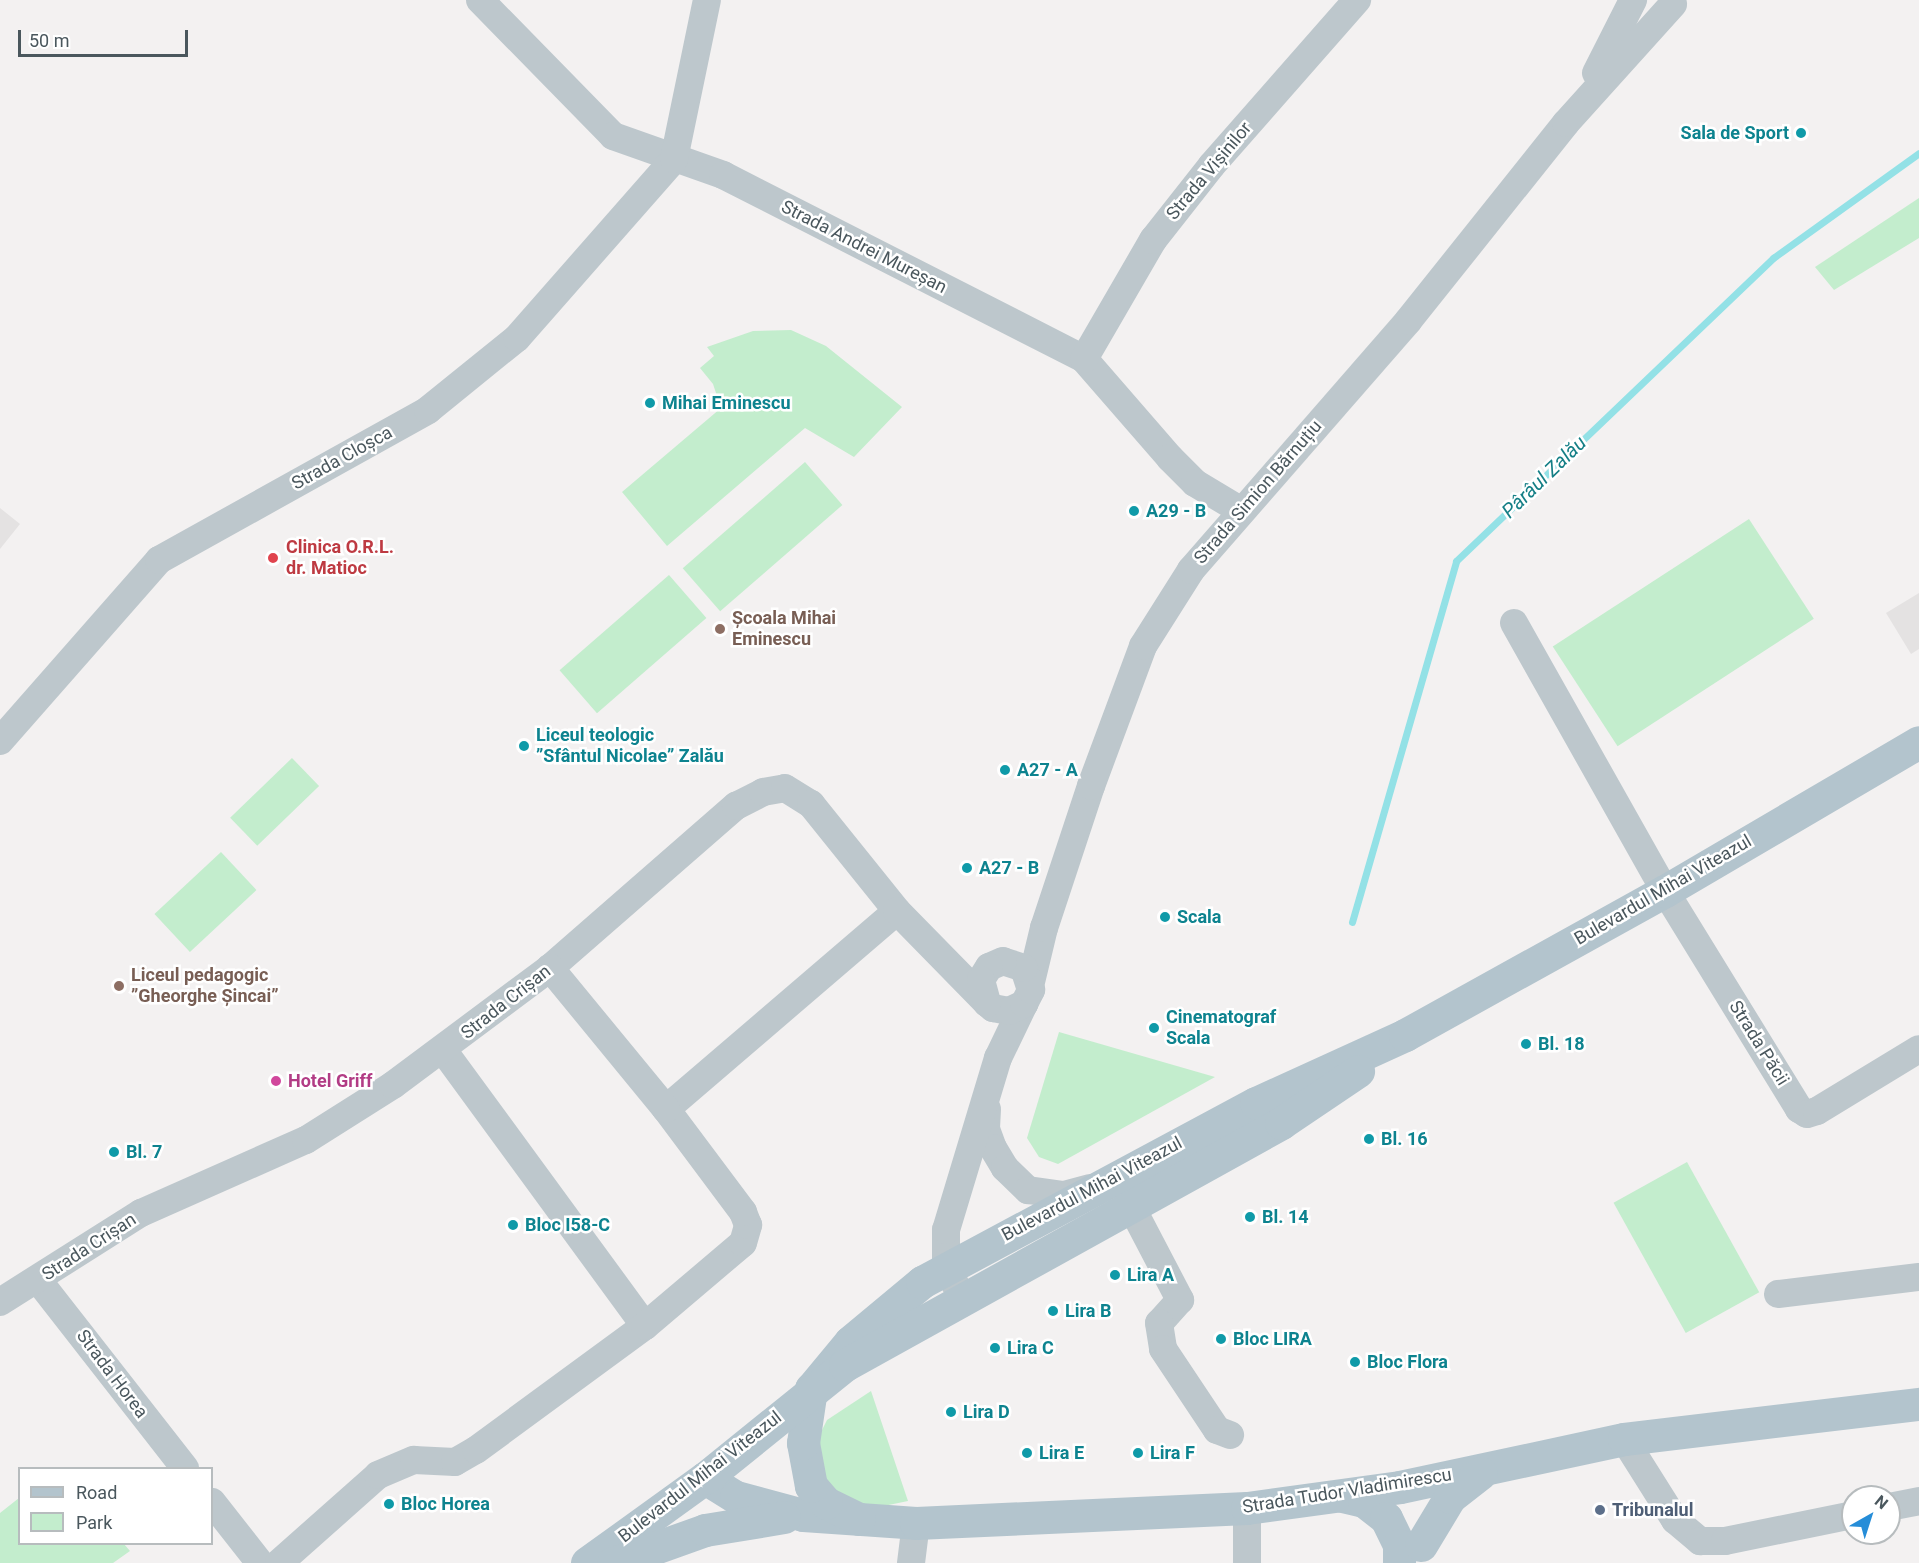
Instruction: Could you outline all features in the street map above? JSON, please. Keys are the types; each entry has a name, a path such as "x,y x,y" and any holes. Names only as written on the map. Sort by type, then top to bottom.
{"main road":[{"name":"Bulevardul Mihai Viteazul","path":"810,1389 850,1342 903,1296 946,1267 1276,1093 1405,1035 1665,891 1919,742"},
{"name":"Bulevardul Mihai Viteazul","path":"587,1563 705,1478 810,1389 845,1365 1132,1208 1313,1103 1405,1035"},
{"path":"810,1389 803,1443 811,1486 826,1503 859,1519"},
{"name":"Strada Tudor Vladimirescu","path":"705,1478 736,1497 803,1515 916,1523 1247,1508 1400,1487 1624,1439 1919,1404"},
{"path":"1411,1557 1450,1497 1470,1479 1499,1466"},
{"path":"1400,1487 1418,1488 1431,1499 1433,1516 1411,1557"},
{"path":"1342,1496 1364,1501 1386,1518 1399,1545 1411,1557"},
{"path":"613,1563 705,1530 803,1515"}],"street":[{"name":"Strada Andrei Mureșan","path":"480,0 613,136 723,175 1084,359 1170,458 1195,483 1240,510"},
{"path":"674,159 707,0"},
{"name":"Strada Vișinilor","path":"1084,359 1153,240 1212,165 1357,0"},
{"name":"Strada Simion Bărnuțiu","path":"1573,115 1633,0"},
{"name":"Strada Simion Bărnuțiu","path":"963,1299 946,1267 946,1230 998,1059 1028,993 1044,928 1143,646 1191,570 1240,510 1408,321 1573,115 1675,1"},
{"name":"Strada Cloșca","path":"0,741 159,560 428,410 517,338 674,159"},
{"name":"Strada Păcii","path":"1514,623 1648,856 1665,891 1799,1109 1807,1114 1919,1049"},
{"name":"Strada Crișan","path":"0,1302 38,1280 90,1241 141,1213 306,1140 443,1050 550,968 736,806 763,792 785,788 811,804 897,911 990,1005"},
{"path":"666,1109 897,911"},
{"name":"Strada Simion Bărnuțiu","path":"998,1059 990,1005 981,988 984,973 1007,961 1044,928"},
{"path":"945,959 1007,961 1024,968 1028,993 1009,1011 990,1005"},
{"path":"279,1563 378,1475 414,1460 455,1461 476,1450 645,1326 743,1243 748,1225 743,1212 666,1109 550,968"},
{"path":"443,1050 645,1326"},
{"path":"987,1098 986,1129 993,1148 1005,1168 1028,1190 1064,1195 1098,1186"},
{"path":"1132,1208 1180,1300 1160,1323 1163,1349 1217,1430 1230,1435"},
{"path":"1778,1294 1919,1277"},
{"name":"Strada Horea","path":"38,1280 184,1467"},
{"path":"1624,1439 1676,1520 1700,1541 1725,1541 1841,1517"},
{"path":"1901,1505 1919,1501"},
{"path":"213,1503 260,1563"},
{"path":"1246,1563 1247,1508"},
{"path":"911,1563 916,1523"}],"shaded area":[{"path":"0,508 20,524 0,549"},
{"path":"1919,593 1919,649 1911,654 1886,613"}],"green space":[{"path":"1919,198 1919,238 1834,290 1815,267"},
{"path":"791,330 826,346 902,407 854,457 805,428 667,546 622,492 721,408 713,384 700,368 714,356 707,347 753,331"},
{"path":"805,462 842,505 720,611 683,568"},
{"path":"1749,519 1814,619 1618,746 1553,646"},
{"path":"669,575 706,618 597,713 560,670"},
{"path":"292,758 319,786 257,846 230,818"},
{"path":"221,852 256,890 190,952 154,914"},
{"path":"1059,1032 1215,1077 1058,1164 1039,1157 1027,1138"},
{"path":"1687,1162 1759,1292 1686,1333 1614,1203"},
{"path":"871,1391 908,1501 874,1508 838,1501 816,1475 818,1438 827,1420"},
{"path":"18,1499 18,1545 125,1545 130,1551 113,1563 0,1563 0,1513"}],"waterway":[{"name":"Pârâul Zalău","path":"1352,922 1456,561 1773,258 1919,153"}],"place":[{"name":"Sala de Sport","path":"1801,133"},
{"name":"Mihai Eminescu","path":"650,403"},
{"name":"A29 - B","path":"1134,511"},
{"name":"Clinica O.R.L. dr. Matioc","path":"273,558"},
{"name":"Școala Mihai Eminescu","path":"720,629"},
{"name":"Liceul teologic ”Sfântul Nicolae” Zalău","path":"524,746"},
{"name":"A27 - A","path":"1005,770"},
{"name":"A27 - B","path":"967,868"},
{"name":"Scala","path":"1165,917"},
{"name":"Liceul pedagogic ”Gheorghe Șincai”","path":"119,986"},
{"name":"Cinematograf Scala","path":"1154,1028"},
{"name":"Bl. 18","path":"1526,1044"},
{"name":"Hotel Griff","path":"276,1081"},
{"name":"Bl. 16","path":"1369,1139"},
{"name":"Bl. 7","path":"114,1152"},
{"name":"Bl. 14","path":"1250,1217"},
{"name":"Bloc I58-C","path":"513,1225"},
{"name":"Lira A","path":"1115,1275"},
{"name":"Lira B","path":"1053,1311"},
{"name":"Bloc LIRA","path":"1221,1339"},
{"name":"Lira C","path":"995,1348"},
{"name":"Bloc Flora","path":"1355,1362"},
{"name":"Lira D","path":"951,1412"},
{"name":"Lira E","path":"1027,1453"},
{"name":"Lira F","path":"1138,1453"},
{"name":"Bloc Horea","path":"389,1504"},
{"name":"Tribunalul","path":"1600,1510"}]}
